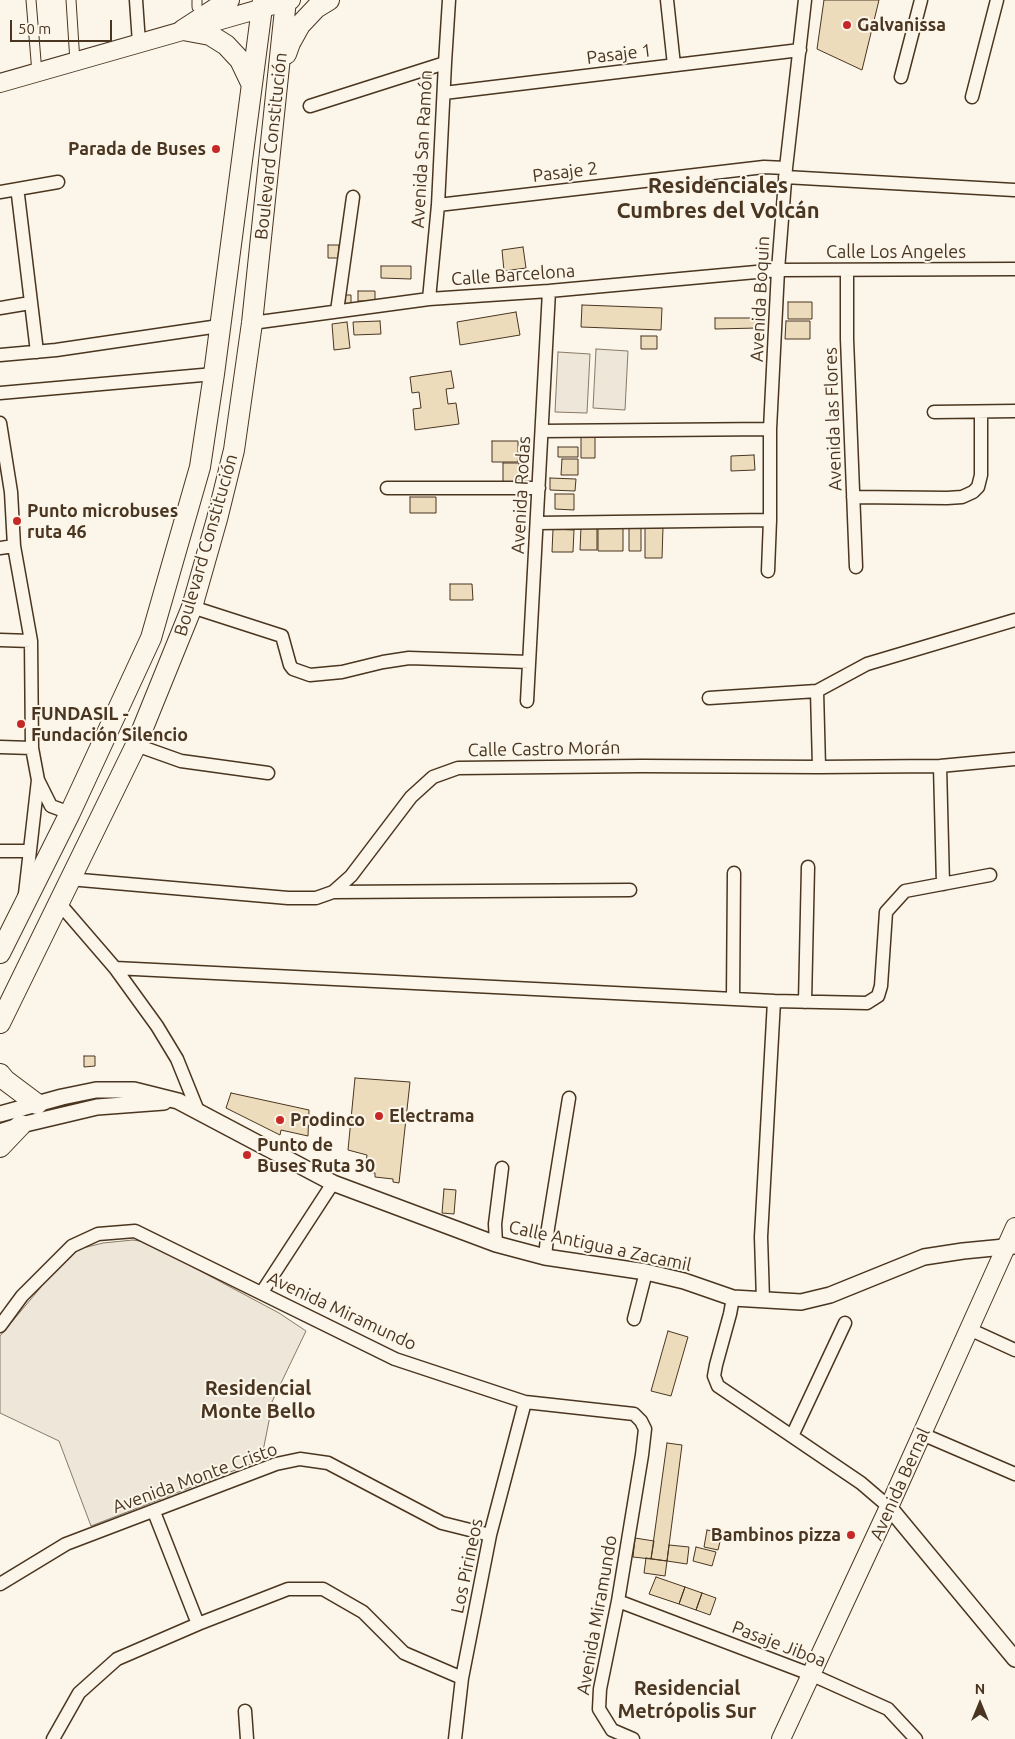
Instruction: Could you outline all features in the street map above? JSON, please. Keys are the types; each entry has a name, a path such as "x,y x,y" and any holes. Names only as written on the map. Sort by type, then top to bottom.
{"highway":[{"path":"183,30 229,0"},
{"name":"Boulevard Constitución","path":"0,1023 136,745 192,607 217,519 234,450 252,323 288,0"},
{"path":"278,82 290,43 300,25 316,8 329,0"},
{"name":"Boulevard Constitución","path":"0,953 70,813 151,638 200,468 262,4"},
{"path":"183,30 210,36 226,44 240,60 251,84"},
{"path":"0,1074 5,1080 37,1104"},
{"path":"0,1147 21,1126"}],"main road":[{"path":"0,83 183,30 262,4 288,0"},
{"name":"Avenida Bernal","path":"781,1739 810,1674 890,1508 969,1329 1010,1247 1015,1226"}],"street":[{"path":"31,0 37,73"},
{"path":"71,0 75,62"},
{"path":"136,0 139,43"},
{"name":"Avenida San Ramón","path":"429,299 438,205 449,0"},
{"path":"667,0 674,65"},
{"name":"Avenida Boquin","path":"768,571 770,429 778,270 786,172 805,0"},
{"path":"901,77 921,0"},
{"path":"972,97 998,0"},
{"name":"Pasaje 1","path":"444,93 800,50"},
{"path":"310,106 445,63"},
{"name":"Pasaje 2","path":"438,205 754,168 1014,190"},
{"path":"0,192 58,182"},
{"path":"15,190 18,195 37,352"},
{"path":"337,311 352,197"},
{"name":"Calle Los Angeles","path":"778,270 1015,269"},
{"name":"Calle Barcelona","path":"252,323 429,299 549,291 778,270"},
{"name":"Avenida las Flores","path":"847,270 847,339 856,567"},
{"name":"Avenida Rodas","path":"527,701 549,291"},
{"path":"0,308 30,303"},
{"path":"0,355 37,352 219,326"},
{"path":"0,393 214,374"},
{"path":"934,412 1015,412"},
{"path":"853,497 947,498 962,497 973,492 978,487 981,476 981,412"},
{"path":"0,423 6,493 31,641 32,748 38,780 51,806 70,813"},
{"path":"542,431 770,429"},
{"path":"387,488 539,488"},
{"path":"537,523 770,520"},
{"path":"0,548 14,546"},
{"path":"192,607 282,636 293,669 310,675 342,672 382,662 409,658 529,662"},
{"path":"709,698 817,691 866,664 1015,620"},
{"path":"0,640 31,641"},
{"path":"817,691 819,767"},
{"path":"136,745 182,761 268,773"},
{"path":"0,747 32,748"},
{"name":"Calle Castro Morán","path":"69,879 288,898 316,898 333,892 350,876 411,797 433,777 458,768 940,766 1015,758"},
{"path":"940,766 943,884"},
{"path":"24,904 38,780"},
{"path":"0,851 30,851"},
{"path":"805,1002 808,867"},
{"path":"733,999 734,873"},
{"path":"115,968 774,1001 867,1003 878,996 882,986 886,912 905,891 990,874"},
{"path":"333,892 630,890"},
{"path":"59,903 115,968 157,1026 177,1059 198,1111"},
{"path":"763,1300 761,1237 774,1001"},
{"name":"Calle Antigua a Zacamil","path":"0,1114 96,1090 134,1090 178,1101 332,1183 496,1244 545,1257 646,1272 684,1281 733,1298 801,1302 830,1295 924,1257 1010,1247"},
{"path":"545,1257 569,1098"},
{"path":"0,1132 97,1107 178,1101"},
{"path":"496,1244 495,1224 502,1168"},
{"path":"262,1292 332,1183"},
{"name":"Avenida Miramundo","path":"0,1326 22,1296 72,1246 98,1234 134,1231 262,1292 395,1359 525,1402 634,1414 642,1421 645,1429 642,1455 618,1601 600,1689 599,1709 612,1730 633,1739"},
{"path":"634,1319 646,1272"},
{"path":"733,1298 714,1376 718,1386 861,1483 890,1508 1015,1659"},
{"path":"792,1436 844,1323"},
{"path":"969,1329 1015,1350"},
{"name":"Los Pirineos","path":"455,1739 462,1678 490,1534 525,1402"},
{"path":"922,1434 1015,1474"},
{"name":"Avenida Monte Cristo","path":"0,1584 66,1544 276,1464 300,1460 328,1463 442,1523 490,1534"},
{"path":"154,1512 198,1624"},
{"path":"53,1739 79,1693 117,1660 198,1624 288,1589 322,1589 363,1612 404,1653 462,1678"},
{"name":"Pasaje Jiboa","path":"618,1601 810,1674 888,1709 916,1739"},
{"path":"245,1711 246,1739"}],"shaded area":[{"path":"596,349 628,351 625,410 593,408"},
{"path":"558,352 590,354 587,413 555,412"},
{"path":"133,1240 146,1242 279,1313 306,1331 270,1406 270,1416 263,1451 256,1462 91,1526 59,1441 0,1413 0,1336 46,1281 79,1249 103,1243"}],"building":[{"name":"Galvanissa","path":"824,0 879,0 862,70 817,49"},
{"path":"328,245 339,245 338,258 328,258"},
{"path":"523,247 526,268 504,271 502,250"},
{"path":"381,266 411,266 411,279 381,278"},
{"path":"358,291 375,291 375,301 358,301"},
{"path":"343,295 351,295 351,305 343,305"},
{"path":"788,302 812,302 812,319 788,319"},
{"path":"582,305 662,308 661,330 581,327"},
{"path":"516,312 520,335 460,345 457,322"},
{"path":"715,318 758,318 758,328 715,329"},
{"path":"380,321 381,334 354,335 353,322"},
{"path":"786,321 810,321 810,339 785,339"},
{"path":"347,322 350,348 334,350 332,324"},
{"path":"641,336 657,336 657,349 641,349"},
{"path":"451,371 454,388 446,389 448,404 456,403 459,424 415,430 413,409 421,408 419,392 412,393 410,377"},
{"path":"581,437 595,437 595,458 581,458"},
{"path":"492,441 518,441 518,462 492,462"},
{"path":"558,447 578,447 578,457 558,457"},
{"path":"754,455 755,470 731,471 731,456"},
{"path":"562,459 578,459 578,475 561,475"},
{"path":"503,463 519,463 519,483 503,483"},
{"path":"550,478 576,479 575,491 550,490"},
{"path":"555,494 574,494 574,510 555,509"},
{"path":"410,497 436,497 436,513 410,513"},
{"path":"629,525 641,526 641,551 629,551"},
{"path":"581,527 597,528 597,550 580,550"},
{"path":"645,527 663,527 662,558 645,558"},
{"path":"598,528 623,528 623,551 598,551"},
{"path":"553,529 574,530 573,552 552,552"},
{"path":"450,584 472,584 473,600 450,600"},
{"path":"84,1056 95,1056 95,1066 84,1067"},
{"name":"Electrama","path":"355,1078 410,1082 399,1183 393,1182 393,1179 375,1177 375,1173 365,1171 367,1155 348,1150"},
{"name":"Prodinco","path":"231,1093 309,1110 308,1136 281,1130 280,1135 226,1108"},
{"path":"444,1189 456,1190 454,1214 442,1213"},
{"path":"668,1331 688,1337 671,1396 651,1391"},
{"path":"667,1443 682,1445 667,1561 651,1559"},
{"path":"707,1530 722,1533 718,1550 704,1547"},
{"path":"635,1538 654,1541 651,1559 633,1557"},
{"path":"669,1545 689,1547 687,1564 667,1561"},
{"path":"696,1547 716,1552 712,1566 693,1561"},
{"path":"646,1558 667,1561 665,1576 644,1573"},
{"path":"656,1577 685,1587 679,1604 649,1594"},
{"path":"685,1587 702,1593 696,1610 679,1604"},
{"path":"702,1593 716,1598 710,1615 696,1610"}],"place":[{"name":"Galvanissa","path":"847,25"},
{"name":"Parada de Buses","path":"216,149"},
{"name":"Punto microbuses ruta 46","path":"17,521"},
{"name":"FUNDASIL - Fundación Silencio","path":"21,724"},
{"name":"Electrama","path":"379,1116"},
{"name":"Prodinco","path":"280,1120"},
{"name":"Punto de Buses Ruta 30","path":"247,1155"},
{"name":"Bambinos pizza","path":"851,1535"}],"district":[{"name":"Residenciales Cumbres del Volcán","path":"718,199"},
{"name":"Residencial Monte Bello","path":"258,1400"},
{"name":"Residencial Metrópolis Sur","path":"687,1700"}]}
